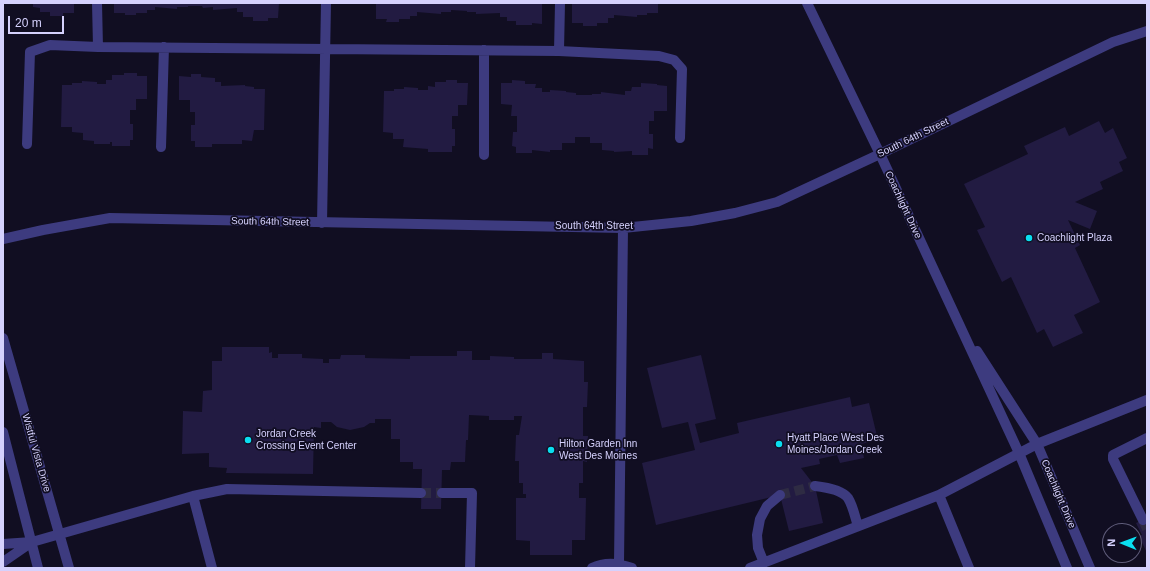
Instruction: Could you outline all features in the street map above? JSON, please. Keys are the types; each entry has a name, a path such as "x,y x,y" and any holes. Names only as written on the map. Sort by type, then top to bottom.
{"street":[{"path":"98,3 98,47"},
{"path":"322,223 326,3"},
{"path":"559,50 560,3"},
{"name":"Coachlight Drive","path":"807,3 880,154 1019,453 1067,568"},
{"name":"South 64th Street","path":"3,239 110,218 623,228 735,213 777,202 1113,42 1147,31"},
{"path":"27,144 30,52 50,45 98,47 559,50 659,56 674,60 682,69 680,138"},
{"path":"161,147 164,47"},
{"path":"484,50 484,155"},
{"path":"619,563 623,228"},
{"name":"Coachlight Drive","path":"957,321 1037,444 1090,568"},
{"name":"Wistful Vista Drive","path":"3,338 69,568"},
{"path":"750,568 939,494 1037,444 1147,400"},
{"path":"3,432 38,568"},
{"path":"1143,520 1113,459 1113,455 1147,438"},
{"path":"815,486 826,487 847,497 858,526"},
{"path":"3,544 32,542 192,496 226,489 421,493"},
{"path":"442,493 472,493 470,568"},
{"path":"939,494 969,568"},
{"path":"764,563 758,548 757,535 760,519 767,506 780,495"},
{"path":"192,496 212,568"},
{"path":"3,562 32,542"},
{"path":"592,568 597,565 608,563 619,563 632,568"}],"building":[{"path":"33,3 74,3 74,13 63,13 63,16 50,16 50,12 40,12 40,8 33,7"},
{"path":"114,3 279,3 278,18 268,18 268,21 253,21 253,17 243,17 243,12 237,12 237,8 213,10 213,7 203,8 202,6 177,7 177,9 155,7 155,10 147,10 147,13 125,15 125,13 114,13"},
{"path":"376,3 542,3 542,24 532,23 532,25 516,25 516,21 507,21 507,17 500,17 500,13 476,14 476,12 451,10 451,12 441,12 441,14 417,12 417,16 410,16 410,19 399,19 399,22 386,22 387,19 376,19"},
{"path":"572,3 658,3 658,13 647,13 647,15 637,15 637,17 614,15 614,18 608,18 608,23 597,23 597,26 583,26 583,23 572,23"},
{"path":"124,73 137,73 137,76 147,76 147,99 136,99 136,110 130,110 130,124 133,124 133,140 130,140 130,146 112,146 112,142 110,142 110,144 94,144 94,141 83,140 83,133 72,132 72,127 61,127 62,85 82,83 82,81 106,84 106,80 112,80 112,75 124,75"},
{"path":"191,74 201,74 201,77 215,78 215,82 221,82 221,86 245,85 254,87 254,89 265,89 264,130 254,130 252,141 242,140 242,144 212,144 212,147 195,147 195,141 191,141 191,125 195,125 195,112 190,112 190,100 179,100 179,76 191,77"},
{"path":"446,80 457,80 457,83 468,83 467,105 458,105 458,116 452,116 452,129 455,129 455,146 452,146 452,152 428,152 428,149 403,147 404,139 393,139 393,133 383,132 384,91 404,89 404,87 418,88 418,90 428,90 428,86 435,87 435,82 446,82"},
{"path":"512,80 525,81 525,84 536,84 535,88 542,88 542,92 550,92 550,90 566,91 576,93 576,95 601,94 601,92 625,95 625,91 631,91 632,87 641,87 641,83 667,86 667,111 654,111 654,121 649,121 649,134 653,134 653,149 648,148 648,155 632,155 632,151 614,152 602,150 602,143 590,143 590,137 575,137 575,143 562,143 562,150 550,150 550,152 532,150 532,153 516,153 516,147 512,146 513,132 517,132 517,116 511,116 512,105 501,104 501,83 512,83"},
{"name":"Coachlight Plaza","path":"1099,121 1105,133 1113,128 1127,158 1119,162 1123,171 1100,182 1103,189 1075,202 1097,211 1090,229 1068,220 1080,245 1075,248 1100,302 1074,315 1083,333 1053,347 1044,329 1037,333 1011,277 1002,282 977,230 985,227 964,184 1028,154 1024,146 1065,127 1069,136"},
{"name":"Hilton Garden Inn West Des Moines","path":"222,347 269,347 269,353 272,352 272,358 278,358 278,354 302,354 302,358 323,359 323,363 329,363 329,359 340,359 341,355 365,355 365,358 410,359 410,356 457,356 457,351 472,351 472,360 490,360 490,356 514,357 514,359 542,359 542,353 553,353 553,359 584,361 584,382 588,382 587,407 583,407 583,436 588,436 587,462 583,461 583,483 579,483 579,498 586,498 585,540 572,540 572,555 530,555 530,541 516,540 516,498 526,498 526,494 523,494 523,483 519,483 519,461 515,461 516,435 519,435 522,416 514,416 514,420 489,420 489,416 469,415 465,462 451,462 450,470 442,470 441,509 421,509 422,469 413,469 413,462 400,462 400,439 391,439 391,419 375,419 375,423 370,423 364,427 350,430 337,427 331,422 321,422 321,428 314,427 313,474 226,473 227,468 209,467 209,453 182,454 183,411 202,412 203,391 212,390 212,361 222,361"},
{"name":"Hyatt Place West Des Moines/Jordan Creek","path":"701,355 716,419 695,424 700,443 739,433 737,423 850,397 852,407 869,403 878,440 861,444 864,458 840,463 837,455 819,459 820,464 801,468 815,486 823,523 789,531 780,495 656,525 642,463 695,450 688,422 662,428 647,368"},
{"path":"1147,518 1147,553 1142,542 1142,523 1136,523"}],"tunnel":[{"path":"780,495 815,486"},
{"path":"421,493 442,493"},
{"path":"1143,520 1147,529"}],"place":[{"name":"Coachlight Plaza","path":"1029,238"},
{"name":"Jordan Creek Crossing Event Center","path":"248,440"},
{"name":"Hyatt Place West Des Moines/Jordan Creek","path":"779,444"},
{"name":"Hilton Garden Inn West Des Moines","path":"551,450"}]}
